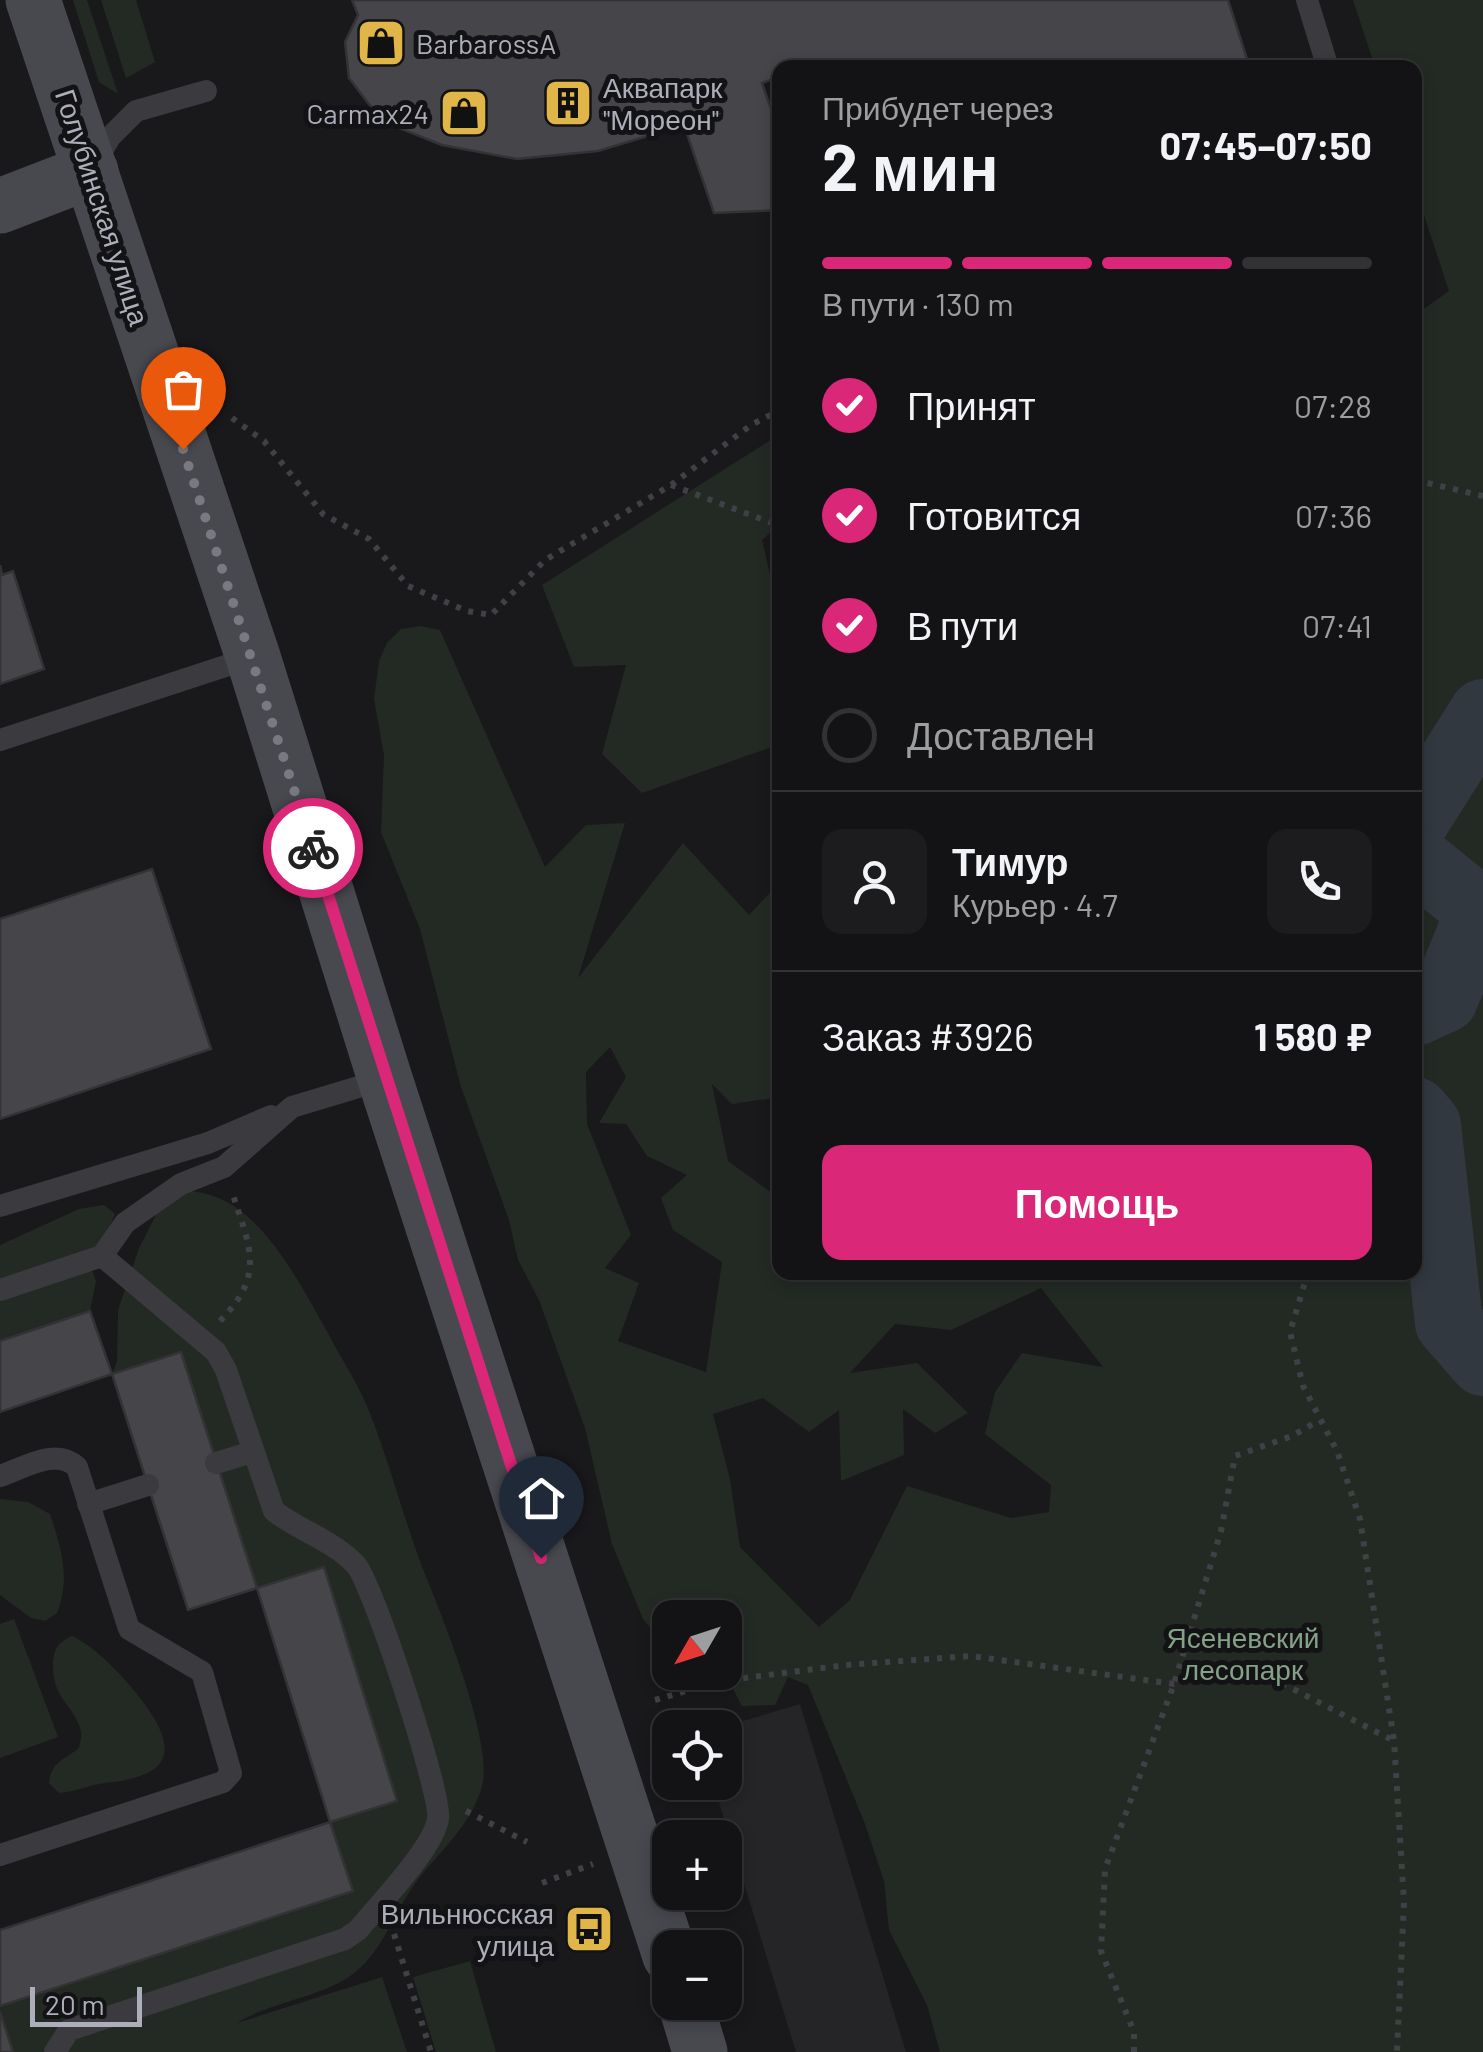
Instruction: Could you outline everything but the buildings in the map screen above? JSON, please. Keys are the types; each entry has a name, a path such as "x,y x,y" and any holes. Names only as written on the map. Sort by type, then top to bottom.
{"street":[{"name":"Голубинская улица","path":"34,0 253,657 662,1930"},
{"path":"0,206 90,171"},
{"path":"690,2020 700,2052"}],"lane":[{"path":"1306,0 1325,60"},
{"path":"90,171 110,137 136,111 206,91"},
{"path":"0,740 253,657"},
{"path":"0,1206 208,1144 292,1107 386,1078"},
{"path":"0,1290 102,1256 124,1223 180,1184 224,1167 292,1107"},
{"path":"55,2052 69,2030 345,1939 358,1930 430,1840 439,1816 376,1600 360,1569 342,1552 274,1511 226,1370 216,1352 102,1256"},
{"path":"216,1463 252,1452"},
{"path":"0,1476 56,1456 67,1458 76,1467 129,1628 202,1672 231,1773 223,1782 0,1855"},
{"path":"88,1504 148,1485"}],"path":[{"path":"232,418 264,441 323,514 369,539 408,586 466,611 492,615 545,560 671,485 751,425 772,414"},
{"path":"1422,482 1483,496"},
{"path":"671,485 772,523"},
{"path":"203,1338 241,1300 253,1257 224,1167"},
{"path":"1306,1280 1290,1332 1303,1386 1337,1451 1360,1519 1394,1741 1404,1902 1397,2052"},
{"path":"1134,2052 1134,2032 1101,1952 1105,1868 1174,1684 1221,1531 1235,1456 1292,1436 1318,1420"},
{"path":"655,1700 739,1679 846,1665 971,1656 1174,1684 1232,1670 1266,1675 1394,1741"},
{"path":"384,1898 430,2052"}],"shaded area":[{"path":"800,1704 906,2052 796,2052 742,1877 742,1820 724,1820 718,1800 742,1800 742,1721"}],"green space":[{"path":"73,0 87,0 118,94 99,82"},
{"path":"101,0 136,0 155,62 126,78"},
{"name":"Ясеневский лесопарк","path":"1353,0 1483,0 1483,2052 940,2052 927,2005 889,1930 884,1881 808,1685 788,1677 775,1705 742,1706 733,1690 742,1690 742,1600 652,1600 652,1630 643,1619 612,1544 585,1428 539,1300 518,1260 509,1220 461,1087 420,929 381,832 384,755 374,699 379,661 387,643 401,629 420,626 440,630 545,867 586,825 625,823 578,978 683,843 749,915 772,891 772,1098 732,1104 712,1084 728,1161 772,1193 772,1280 1422,1280 1422,310 1449,291 1422,209 1422,60 1373,60","holes":["610,1047 626,1077 599,1123 626,1124 647,1156 687,1175 661,1198 673,1230 722,1262 706,1372 618,1341 639,1283 605,1268 631,1235 587,1124 586,1072","1041,1288 1103,1367 1022,1353 995,1392 985,1434 1051,1485 1049,1512 1011,1518 907,1486 850,1600 819,1627 740,1547 730,1479 713,1414 763,1398 809,1432 839,1410 841,1481 904,1455 903,1409 935,1433 968,1413 917,1363 850,1373 895,1324 951,1330"]},
{"path":"772,439 772,531 762,540 772,583 772,747 642,793 602,754 626,665 574,667 542,585"},
{"path":"188,1191 226,1202 266,1235 301,1286 361,1392 464,1678 484,1766 482,1786 470,1814 414,1885 378,1946 360,1968 336,1984 237,2023 382,1977 407,2052 13,2052 0,2012 0,2006 353,1890 330,1822 397,1801 324,1568 257,1588 181,1353 112,1374 117,1361 118,1310 139,1248 157,1213"},
{"path":"104,1205 115,1214 91,1268 96,1281 90,1311 0,1341 0,1245 79,1209"},
{"path":"0,1499 28,1502 50,1514 64,1575 57,1613 45,1621 31,1618 0,1595"},
{"path":"14,1619 58,1737 0,1758 0,1624"},
{"path":"72,1636 107,1661 136,1693 159,1728 164,1755 147,1773 59,1793 49,1783 52,1770 79,1748 81,1736 79,1724 54,1678 55,1652 59,1644"},
{"path":"470,1961 496,2052 436,2052 413,1977"}],"waterway":[{"path":"1422,810 1483,713"},
{"path":"1422,864 1480,911 1444,999 1422,1009"},
{"path":"1422,1119 1427,1125 1449,1323 1483,1362"}],"way so far":[{"path":"183,449 313,848"}],"place":[{"name":"BarbarossA","path":"381,43"},
{"name":"Аквапарк \"Мореон\"","path":"568,103"},
{"name":"Carmax24","path":"464,113"},
{"name":"Вильнюсская улица","path":"589,1929"}],"route":[{"path":"313,848 541,1558"}]}
